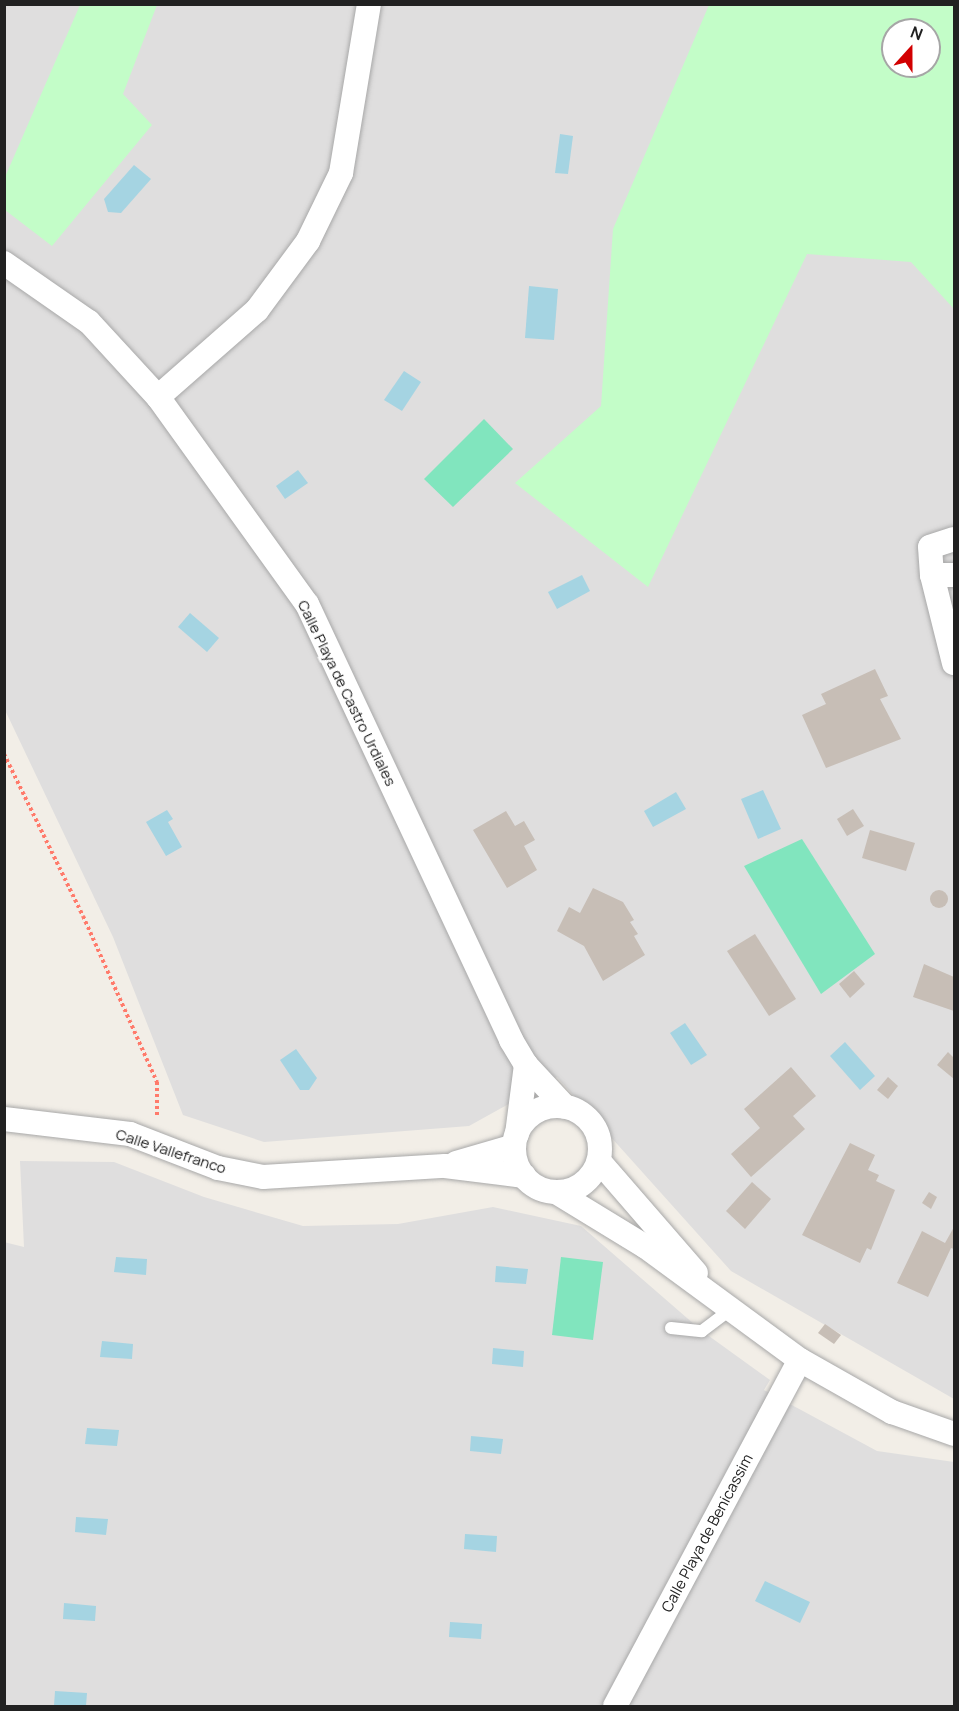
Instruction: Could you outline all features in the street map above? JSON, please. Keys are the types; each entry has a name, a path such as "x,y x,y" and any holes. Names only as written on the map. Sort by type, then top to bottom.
{"street":[{"path":"158,398 257,310 308,241 341,172 369,4"},
{"name":"Calle Playa de Castro Urdiales","path":"4,264 89,322 158,398 307,604 511,1040 526,1065 565,1107"},
{"path":"954,539 953,537 930,547 943,575 954,663"},
{"path":"526,1065 515,1140 524,1176 542,1189 556,1192 646,1247 729,1311 800,1360 892,1412 954,1434"},
{"path":"515,1140 536,1112 565,1107 589,1120 597,1133 599,1161 729,1311"},
{"name":"Calle Vallefranco","path":"4,1119 130,1134 218,1168 263,1177 445,1166 524,1176"},
{"name":"Calle Vallefranco","path":"445,1166 515,1140"},
{"path":"556,1192 583,1184 599,1161"},
{"name":"Calle Playa de Benicassim","path":"615,1707 800,1360"}],"lane":[{"path":"671,1328 702,1331 729,1311"}],"path":[{"path":"4,754 83,916 157,1082 157,1145"}],"shaded area":[{"path":"4,5 954,5 954,1399 731,1271 557,1077 469,1126 264,1142 183,1115 113,937 5,710"},
{"path":"20,1161 114,1162 204,1197 303,1226 398,1224 493,1207 581,1226 702,1331 770,1380 764,1390 877,1451 954,1462 954,1706 5,1706 4,1242 24,1247"}],"green space":[{"path":"80,5 157,5 123,94 152,125 52,246 5,210 5,177"},
{"path":"709,5 954,5 954,309 911,262 807,254 648,587 515,483 601,406 613,229"},
{"path":"484,419 513,449 453,507 424,479"},
{"path":"802,839 875,954 821,994 744,866"},
{"path":"561,1257 603,1262 593,1340 552,1335"}],"water":[{"path":"560,134 573,136 568,174 555,173"},
{"path":"134,165 151,179 121,213 108,212 104,199"},
{"path":"529,286 558,289 554,340 525,338"},
{"path":"404,371 421,382 402,411 384,400"},
{"path":"298,470 308,483 285,499 276,486"},
{"path":"582,575 590,591 557,609 548,592"},
{"path":"190,613 219,638 207,652 178,627"},
{"path":"763,790 781,829 758,839 741,799"},
{"path":"676,792 686,809 653,827 644,811"},
{"path":"167,810 173,819 168,822 182,847 166,856 146,822"},
{"path":"685,1023 707,1055 691,1065 670,1033"},
{"path":"845,1042 875,1076 860,1090 830,1056"},
{"path":"296,1049 317,1078 309,1090 300,1090 280,1060"},
{"path":"116,1257 147,1259 146,1275 114,1272"},
{"path":"496,1266 528,1269 526,1284 495,1282"},
{"path":"102,1341 133,1344 132,1359 100,1357"},
{"path":"493,1348 524,1351 523,1367 492,1364"},
{"path":"87,1428 119,1430 117,1446 85,1444"},
{"path":"471,1436 503,1439 501,1454 470,1451"},
{"path":"76,1517 108,1519 106,1535 75,1532"},
{"path":"465,1534 497,1536 496,1552 464,1549"},
{"path":"765,1581 810,1602 800,1623 755,1601"},
{"path":"64,1603 96,1606 95,1621 63,1619"},
{"path":"450,1622 482,1624 481,1639 449,1637"},
{"path":"55,1691 87,1693 86,1706 54,1706"}],"building":[{"path":"875,669 888,696 880,699 901,739 826,768 802,715 826,704 821,694"},
{"path":"853,809 864,826 847,836 837,819"},
{"path":"506,811 515,826 524,821 535,840 524,846 537,870 507,888 473,830"},
{"path":"870,830 915,843 906,871 862,858"},
{"path":"593,888 623,902 634,920 630,922 638,934 634,936 645,955 603,981 584,946 557,931 569,907 580,913"},
{"path":"935,890 943,890 948,895 946,906 935,908 930,903 930,895"},
{"path":"755,934 796,999 769,1016 727,951"},
{"path":"924,964 954,977 954,1011 913,997"},
{"path":"854,971 865,984 850,998 839,984"},
{"path":"948,1052 954,1058 954,1079 937,1065"},
{"path":"791,1067 816,1096 793,1116 805,1129 751,1177 731,1154 760,1128 744,1109"},
{"path":"888,1077 898,1086 888,1099 877,1090"},
{"path":"850,1143 875,1155 868,1170 879,1175 876,1181 895,1190 871,1250 867,1248 860,1263 802,1235"},
{"path":"752,1182 771,1199 745,1229 726,1211"},
{"path":"929,1192 937,1197 931,1209 922,1203"},
{"path":"954,1227 954,1249 951,1248 928,1297 897,1283 922,1231 945,1243"},
{"path":"825,1324 841,1335 834,1344 818,1333"}]}
